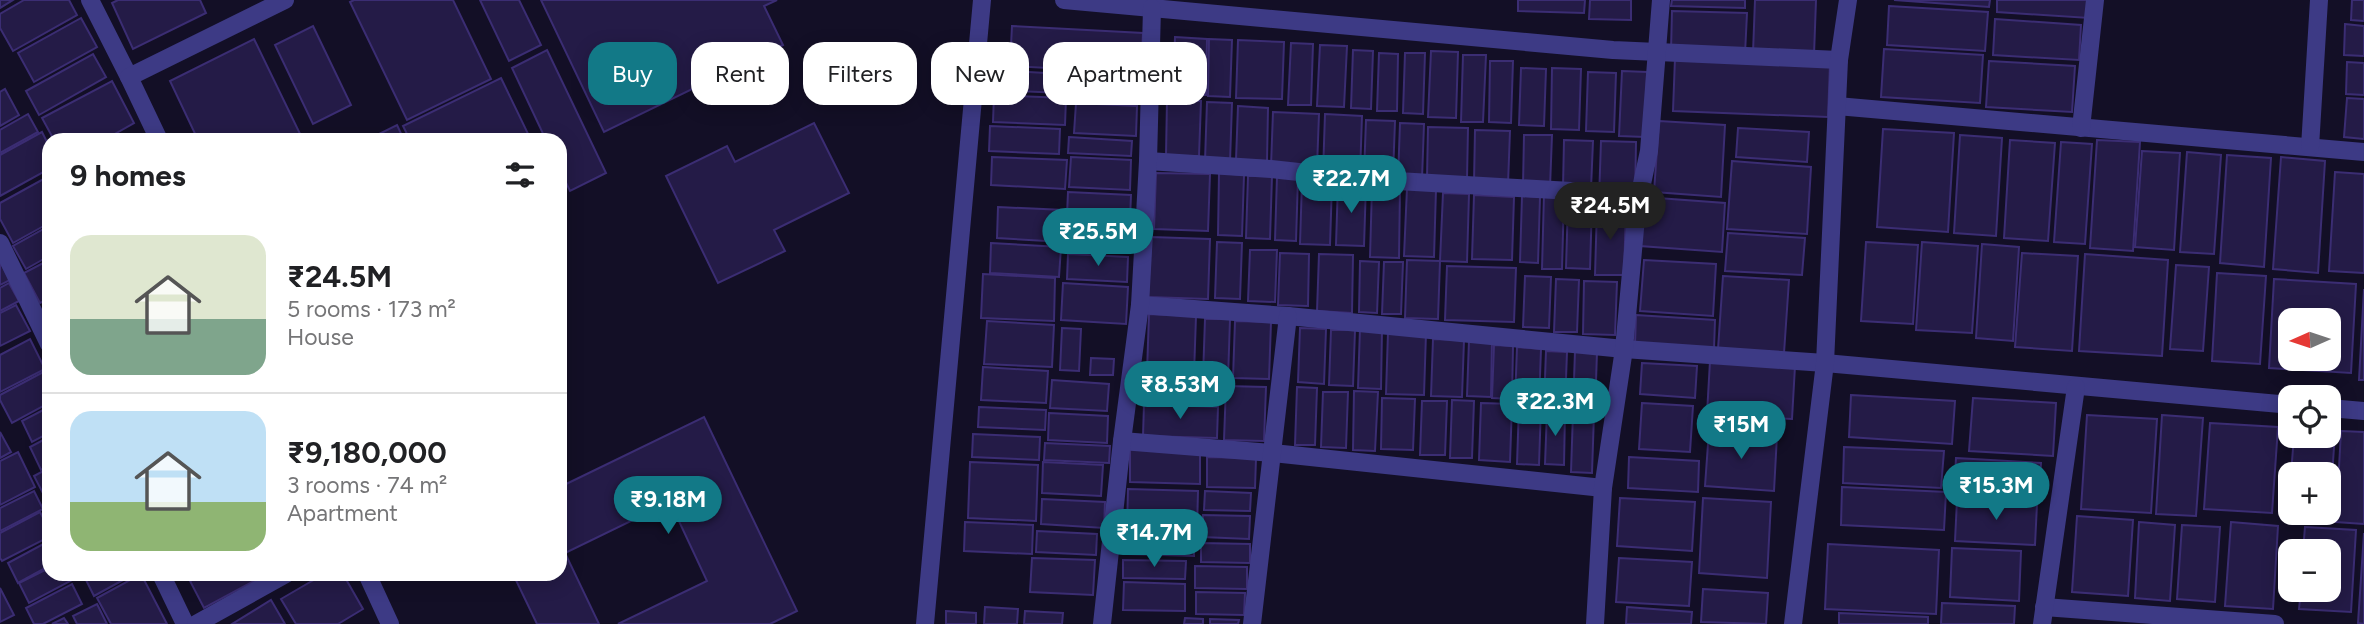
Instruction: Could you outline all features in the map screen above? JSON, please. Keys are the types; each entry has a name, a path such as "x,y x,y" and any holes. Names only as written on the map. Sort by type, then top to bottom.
{"street":[{"path":"90,0 156,133"},
{"path":"129,77 285,0"},
{"path":"925,624 982,0"},
{"path":"1064,0 1161,5 1599,49 1839,60"},
{"path":"1595,624 1603,488 1624,349 1637,207 1649,151 1661,0"},
{"path":"1793,624 1825,363 1839,60 1848,0"},
{"path":"2081,128 2095,0"},
{"path":"2310,147 2319,0"},
{"path":"1102,624 1140,305 1161,5"},
{"path":"1837,106 2364,152"},
{"path":"1148,161 1271,169 1363,179 1571,191 1597,201 1637,207"},
{"path":"0,243 42,330"},
{"path":"1140,305 2278,404"},
{"path":"1252,624 1288,316"},
{"path":"2076,387 2043,615 2263,623"},
{"path":"2341,409 2364,411"},
{"path":"1122,441 1273,453 1603,488"},
{"path":"164,581 185,624"},
{"path":"196,624 273,581"},
{"path":"370,581 390,624"}],"building":[{"path":"0,0 13,0 0,8"},
{"path":"24,0 69,0 77,15 13,51 0,28 0,14"},
{"path":"118,0 200,0 206,13 133,49 112,3"},
{"path":"453,0 491,79 407,120 350,2"},
{"path":"480,0 519,0 541,45 509,61"},
{"path":"541,0 777,0 764,6 782,42 691,42 691,90 677,97 677,42 588,42 588,98"},
{"path":"1518,0 1585,0 1584,13 1518,11"},
{"path":"1590,0 1631,0 1631,20 1589,19"},
{"path":"1672,0 1745,0 1745,8 1671,6"},
{"path":"1755,0 1816,0 1814,55 1753,53"},
{"path":"1894,0 1990,0 1989,7"},
{"path":"1997,0 2090,0 2089,18 1997,12"},
{"path":"2352,0 2364,0 2364,21 2351,20"},
{"path":"1889,6 1988,12 1985,51 1887,45"},
{"path":"1672,11 1747,13 1745,54 1671,51"},
{"path":"81,18 97,47 34,82 18,53"},
{"path":"1995,19 2081,25 2079,60 1993,55"},
{"path":"2345,24 2364,26 2364,56 2344,55"},
{"path":"313,26 351,105 313,124 275,45"},
{"path":"1012,26 1143,33 1143,42 1043,42 1043,68 1029,67 1029,42 1011,42"},
{"path":"1175,37 1207,39 1207,42 1175,42"},
{"path":"254,39 300,133 195,133 170,81"},
{"path":"1209,39 1232,40 1230,97 1208,96"},
{"path":"1238,40 1284,42 1282,99 1236,98"},
{"path":"1291,43 1313,44 1311,105 1288,105"},
{"path":"1320,45 1347,46 1344,107 1317,106"},
{"path":"1884,49 1983,55 1980,103 1881,97"},
{"path":"547,50 606,173 570,191 567,185 567,133 543,133 512,68"},
{"path":"1353,50 1373,51 1371,109 1351,108"},
{"path":"1431,51 1458,52 1456,118 1428,117"},
{"path":"1379,53 1398,54 1397,111 1377,111"},
{"path":"1405,53 1425,53 1423,114 1403,113"},
{"path":"93,54 106,77 39,115 26,91"},
{"path":"1463,55 1486,55 1483,122 1461,122"},
{"path":"1675,58 1830,64 1828,117 1673,111"},
{"path":"1490,61 1513,61 1511,123 1489,122"},
{"path":"1989,61 2075,66 2072,112 1986,107"},
{"path":"2347,62 2364,63 2364,95 2346,94"},
{"path":"1521,68 1546,69 1544,126 1519,125"},
{"path":"1552,68 1581,69 1579,130 1551,129"},
{"path":"1622,71 1647,72 1645,137 1619,136"},
{"path":"1029,72 1043,73 1043,92 1029,92"},
{"path":"1588,72 1616,73 1614,132 1586,131"},
{"path":"501,78 528,133 406,133 403,126"},
{"path":"112,81 134,123 116,133 50,133 42,118"},
{"path":"5,89 19,115 0,126 0,92"},
{"path":"1029,96 1043,97 1043,105 1066,105 1065,125 993,122 994,105 1029,105"},
{"path":"2347,98 2364,99 2364,139 2344,137"},
{"path":"1207,102 1232,103 1230,162 1205,161"},
{"path":"591,105 660,105 604,132"},
{"path":"1076,105 1137,106 1136,136 1074,133"},
{"path":"1167,105 1201,105 1199,156 1166,156"},
{"path":"1238,106 1268,108 1267,161 1236,160"},
{"path":"1273,112 1319,114 1317,167 1271,166"},
{"path":"28,114 38,132 0,153 0,130"},
{"path":"1325,114 1362,116 1360,174 1323,173"},
{"path":"1366,120 1395,121 1393,175 1364,174"},
{"path":"1659,121 1725,125 1721,197 1654,192"},
{"path":"814,123 849,193 774,230 785,251 718,283 666,176 727,146 735,162"},
{"path":"1400,123 1424,124 1422,179 1398,179"},
{"path":"397,125 401,133 381,133"},
{"path":"990,126 1060,129 1059,154 989,151"},
{"path":"1428,127 1468,128 1467,179 1427,178"},
{"path":"1738,128 1809,132 1807,162 1736,157"},
{"path":"1883,129 1954,133 1948,232 1877,227"},
{"path":"1475,130 1510,131 1508,184 1474,183"},
{"path":"42,132 42,173 0,196 0,155"},
{"path":"1524,135 1552,135 1550,187 1523,186"},
{"path":"1960,135 2002,138 1996,236 1954,233"},
{"path":"1069,137 1132,141 1131,156 1068,153"},
{"path":"1564,140 1593,141 1591,189 1563,188"},
{"path":"2010,140 2055,143 2048,241 2004,238"},
{"path":"2097,140 2140,142 2133,251 2090,248"},
{"path":"1601,141 1636,142 1635,200 1599,199"},
{"path":"2061,142 2092,144 2085,244 2054,242"},
{"path":"2142,151 2180,153 2174,250 2135,247"},
{"path":"2187,152 2221,155 2214,254 2180,252"},
{"path":"2227,155 2271,158 2264,267 2220,263"},
{"path":"992,157 1067,160 1065,189 991,185"},
{"path":"1071,157 1131,160 1130,190 1069,187"},
{"path":"2281,157 2325,161 2318,273 2273,269"},
{"path":"1732,161 1811,167 1807,234 1727,229"},
{"path":"2335,172 2364,174 2364,273 2329,271"},
{"path":"1156,173 1210,174 1208,231 1154,229"},
{"path":"1219,173 1244,175 1242,236 1218,235"},
{"path":"1248,176 1272,176 1270,239 1246,238"},
{"path":"1277,176 1298,177 1296,241 1275,240"},
{"path":"42,180 42,227 13,243 0,219 0,203"},
{"path":"1302,181 1332,183 1330,245 1300,244"},
{"path":"1338,183 1366,184 1364,246 1336,245"},
{"path":"1372,187 1400,188 1399,258 1370,257"},
{"path":"1407,188 1436,189 1434,257 1404,256"},
{"path":"1068,192 1131,195 1130,218 1067,215"},
{"path":"1443,193 1469,194 1467,262 1440,261"},
{"path":"1544,194 1564,195 1562,269 1542,269"},
{"path":"1474,195 1514,197 1512,260 1472,259"},
{"path":"1522,196 1540,197 1538,263 1520,262"},
{"path":"1644,197 1725,203 1722,252 1640,246"},
{"path":"1568,202 1592,203 1590,269 1566,268"},
{"path":"998,207 1064,210 1063,242 997,238"},
{"path":"1597,208 1626,209 1624,275 1595,275"},
{"path":"1070,224 1130,227 1129,253 1069,250"},
{"path":"42,230 42,260 26,269 13,246"},
{"path":"1728,233 1805,238 1802,275 1725,271"},
{"path":"1151,237 1210,239 1208,299 1148,297"},
{"path":"1217,242 1242,243 1240,299 1215,298"},
{"path":"1866,242 1918,245 1913,324 1861,321"},
{"path":"1922,242 1978,246 1972,333 1916,330"},
{"path":"991,243 1061,247 1059,277 990,273"},
{"path":"1982,244 2019,247 2013,341 1976,338"},
{"path":"1250,250 1277,250 1275,302 1248,301"},
{"path":"1280,253 1309,254 1308,306 1278,305"},
{"path":"2022,253 2078,256 2072,351 2015,347"},
{"path":"1068,254 1128,257 1127,282 1067,279"},
{"path":"1319,254 1353,255 1352,313 1317,311"},
{"path":"2085,254 2168,260 2162,356 2079,351"},
{"path":"1407,260 1440,261 1438,319 1405,318"},
{"path":"1644,260 1716,264 1713,316 1640,311"},
{"path":"1360,261 1379,262 1377,313 1359,312"},
{"path":"1384,262 1403,262 1401,314 1382,314"},
{"path":"0,264 10,280 0,285"},
{"path":"42,264 42,302 40,303 24,273"},
{"path":"2176,265 2209,267 2203,351 2170,349"},
{"path":"1447,266 1516,268 1514,322 1445,320"},
{"path":"2217,273 2266,276 2260,364 2212,361"},
{"path":"983,274 1055,278 1054,321 981,318"},
{"path":"1525,276 1551,277 1549,328 1523,327"},
{"path":"1723,276 1789,280 1784,353 1718,349"},
{"path":"1556,279 1579,280 1577,332 1554,332"},
{"path":"2274,279 2356,284 2351,373 2318,371 2342,371 2342,308 2278,308 2278,369 2269,368"},
{"path":"1584,281 1617,282 1615,335 1583,334"},
{"path":"9,283 19,301 0,311 0,288"},
{"path":"1063,283 1128,287 1126,324 1061,320"},
{"path":"2364,289 2364,380 2359,380"},
{"path":"16,305 30,331 0,346 0,313"},
{"path":"1149,314 1196,316 1194,374 1147,372"},
{"path":"1636,315 1715,320 1714,349 1635,344"},
{"path":"1205,319 1230,319 1228,379 1203,377"},
{"path":"987,321 1054,325 1052,367 984,364"},
{"path":"1235,321 1271,322 1269,379 1233,378"},
{"path":"1062,328 1081,329 1079,371 1060,370"},
{"path":"1300,328 1326,329 1324,384 1298,382"},
{"path":"1360,328 1382,329 1381,389 1358,388"},
{"path":"1331,330 1355,330 1353,386 1329,385"},
{"path":"1388,332 1426,333 1424,395 1386,394"},
{"path":"30,339 42,363 42,371 0,392 0,355"},
{"path":"1433,339 1464,340 1462,397 1431,396"},
{"path":"1469,340 1492,341 1491,397 1467,396"},
{"path":"1494,345 1513,346 1512,399 1492,398"},
{"path":"1517,347 1541,349 1539,403 1515,402"},
{"path":"1546,351 1567,352 1565,405 1544,404"},
{"path":"1575,351 1597,352 1595,411 1573,410"},
{"path":"1091,358 1114,359 1113,375 1090,375"},
{"path":"1710,361 1795,366 1792,419 1707,414"},
{"path":"1642,363 1697,366 1695,398 1640,394"},
{"path":"983,367 1048,371 1046,403 981,400"},
{"path":"42,373 42,407 12,423 0,395"},
{"path":"1145,379 1221,381 1220,404 1144,402"},
{"path":"1052,380 1109,384 1107,411 1050,408"},
{"path":"1226,386 1266,387 1264,441 1224,440"},
{"path":"1297,387 1317,388 1315,445 1295,445"},
{"path":"1354,391 1378,392 1375,451 1353,450"},
{"path":"1323,392 1348,392 1346,448 1321,447"},
{"path":"1851,395 1955,401 1952,444 1849,437"},
{"path":"1382,398 1415,399 1413,450 1381,449"},
{"path":"1973,398 2056,403 2053,456 1969,451"},
{"path":"1452,400 1474,401 1472,458 1450,458"},
{"path":"1422,401 1447,401 1445,455 1420,455"},
{"path":"1481,403 1512,404 1510,462 1479,460"},
{"path":"1642,403 1693,406 1690,452 1639,449"},
{"path":"1144,404 1218,407 1217,438 1143,436"},
{"path":"1519,406 1541,406 1539,465 1517,464"},
{"path":"979,407 1046,410 1045,430 978,427"},
{"path":"42,411 42,437 32,442 22,421"},
{"path":"1547,412 1565,412 1564,465 1545,464"},
{"path":"1049,413 1108,416 1107,443 1048,440"},
{"path":"1573,413 1594,414 1592,473 1571,472"},
{"path":"2087,415 2157,419 2151,513 2081,509"},
{"path":"2162,415 2203,418 2196,516 2156,514"},
{"path":"704,417 797,611 770,624 618,624 707,581 670,502 567,552 567,484"},
{"path":"2210,423 2278,427 2272,513 2204,509"},
{"path":"1709,430 1777,435 1774,491 1705,486"},
{"path":"2341,431 2364,432 2364,524 2341,522"},
{"path":"0,432 11,452 0,458"},
{"path":"973,434 1040,437 1039,460 972,457"},
{"path":"42,441 42,470 41,470 30,447"},
{"path":"1045,443 1110,446 1109,463 1044,460"},
{"path":"1844,447 1944,451 1941,488 1843,483"},
{"path":"2293,448 2334,448 2333,462 2292,462"},
{"path":"1130,449 1200,450 1200,484 1130,482"},
{"path":"18,452 35,487 0,505 0,461"},
{"path":"1207,457 1256,458 1255,488 1207,487"},
{"path":"1629,457 1699,461 1698,492 1628,488"},
{"path":"1956,458 2041,463 2039,499 1954,494"},
{"path":"970,462 1038,465 1036,521 968,518"},
{"path":"1043,462 1103,465 1101,496 1042,493"},
{"path":"42,472 42,491 34,476"},
{"path":"1842,487 1946,492 1944,530 1841,525"},
{"path":"1128,489 1198,491 1197,530 1127,528"},
{"path":"34,491 42,510 0,531 0,508"},
{"path":"1205,491 1251,493 1250,511 1204,510"},
{"path":"1620,498 1695,502 1692,551 1617,546"},
{"path":"1703,498 1771,502 1767,578 1699,573"},
{"path":"1042,499 1105,502 1104,528 1041,524"},
{"path":"1957,500 2037,504 2035,545 1955,541"},
{"path":"40,512 42,516 42,541 2,561 0,533"},
{"path":"1203,515 1250,516 1249,539 1202,537"},
{"path":"2077,516 2133,520 2128,596 2072,592"},
{"path":"965,522 1033,525 1032,554 964,551"},
{"path":"2139,522 2175,525 2170,601 2135,598"},
{"path":"2231,522 2278,526 2273,609 2225,606"},
{"path":"2182,525 2220,527 2215,602 2177,599"},
{"path":"2305,527 2356,530 2351,612 2299,609 2300,602 2341,602 2341,539 2304,539"},
{"path":"1037,531 1097,534 1096,555 1036,552"},
{"path":"2364,533 2364,624 2358,623"},
{"path":"1128,536 1194,538 1194,556 1127,554"},
{"path":"1201,543 1250,544 1250,563 1201,562"},
{"path":"1828,544 1939,550 1936,614 1825,609"},
{"path":"42,545 42,570 18,583 8,563"},
{"path":"1952,548 2021,551 2019,601 1950,597"},
{"path":"567,557 599,624 537,624 516,581 567,581"},
{"path":"1032,558 1095,560 1093,595 1030,592"},
{"path":"1619,558 1692,562 1689,606 1616,602"},
{"path":"1123,560 1186,561 1185,579 1123,578"},
{"path":"1195,566 1247,567 1247,589 1195,588"},
{"path":"42,572 42,581 70,581 29,603 19,583"},
{"path":"86,581 121,581 94,596"},
{"path":"128,581 145,581 167,624 111,624 97,598"},
{"path":"190,581 254,581 204,608"},
{"path":"312,581 347,581 363,609 338,624 296,624 281,599"},
{"path":"1124,582 1185,584 1185,611 1123,610"},
{"path":"72,584 82,604 43,624 34,624 26,608"},
{"path":"0,588 14,615 0,622"},
{"path":"1703,589 1768,593 1766,624 1701,622"},
{"path":"1196,592 1245,593 1244,615 1196,614"},
{"path":"271,600 285,624 232,624"},
{"path":"1942,603 2015,606 2014,624 1941,624"},
{"path":"97,604 107,624 77,624 73,616"},
{"path":"985,607 1018,609 1017,624 984,624"},
{"path":"1627,607 1692,612 1691,624 1626,624"},
{"path":"946,611 976,613 976,624 946,624"},
{"path":"1025,611 1063,613 1062,624 1024,624"},
{"path":"1839,613 1928,617 1928,624 1839,624"},
{"path":"64,618 68,624 52,624"},
{"path":"1185,618 1203,619 1203,624 1184,624"},
{"path":"1210,619 1239,620 1238,624 1210,624"}]}
